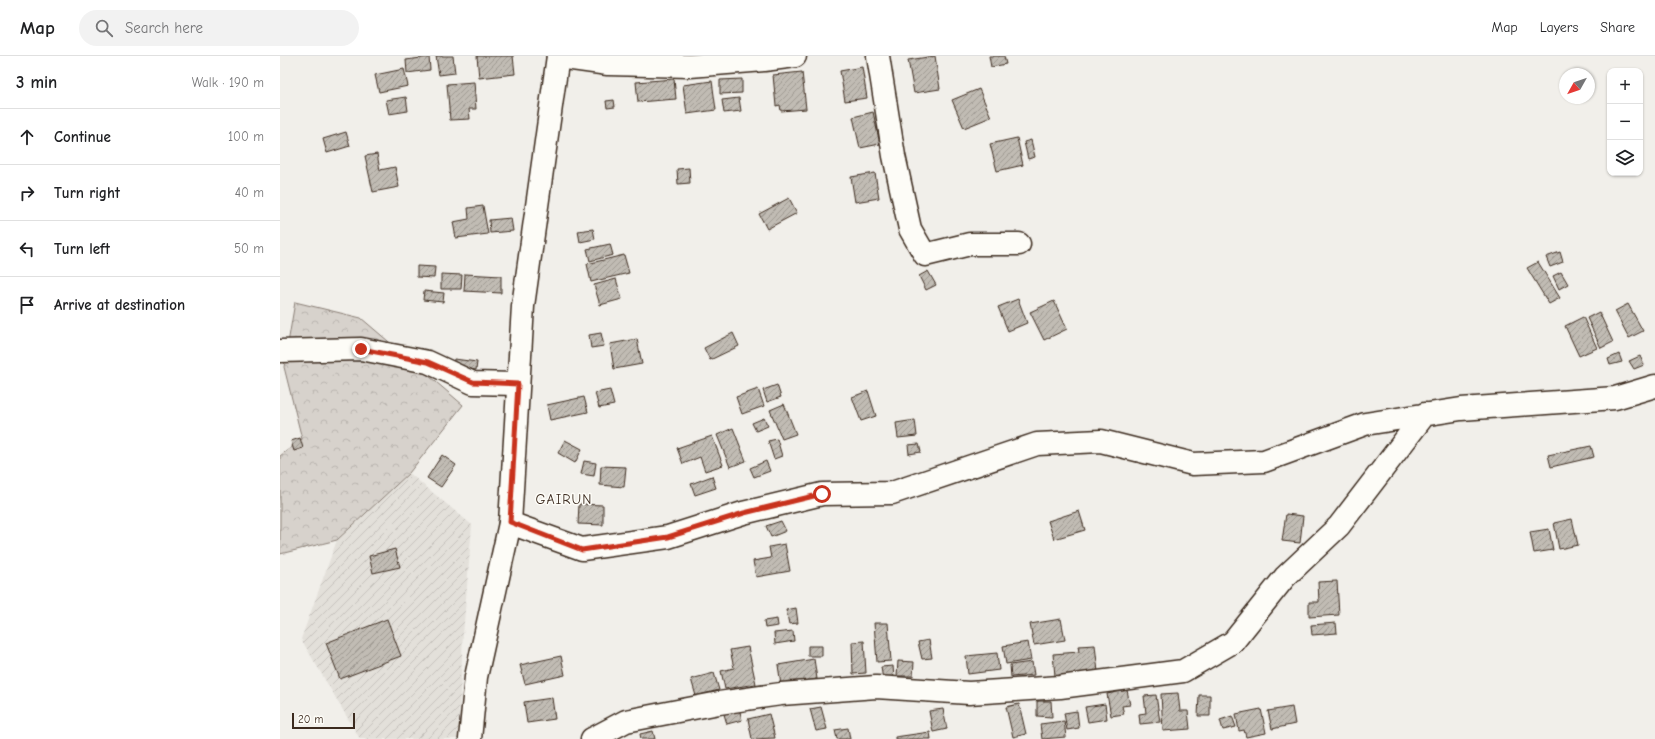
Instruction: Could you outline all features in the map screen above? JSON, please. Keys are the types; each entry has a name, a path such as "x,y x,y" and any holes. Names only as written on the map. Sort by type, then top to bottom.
{"street":[{"path":"470,739 476,677 510,522 522,306 558,56 608,64 690,66 795,56"},
{"path":"878,56 894,156 910,229 926,255 970,244 1019,244"},
{"path":"280,351 361,349 428,362 473,382 518,384"},
{"path":"510,522 582,550 668,537 744,513 822,494 892,493 1037,444 1101,440 1193,464 1264,461 1365,424 1461,409 1615,398 1655,386"},
{"path":"592,739 626,721 720,703 781,694 876,687 969,693 1060,687 1183,671 1233,642 1285,577 1339,526 1425,414"}],"shaded area":[{"path":"409,473 472,525 463,635 458,739 360,739 301,639 337,540"}],"green space":[{"path":"295,302 361,318 463,405 409,473 337,540 280,554 280,456 302,439 284,367"}],"building":[{"path":"436,56 453,56 455,73 439,75"},
{"path":"477,56 513,56 515,74 479,78"},
{"path":"935,56 940,89 914,93 908,60"},
{"path":"989,56 1004,56 1006,64 991,67"},
{"path":"429,57 430,70 407,73 406,60"},
{"path":"862,67 867,98 845,101 840,71"},
{"path":"404,69 408,86 379,92 375,75"},
{"path":"802,72 806,109 781,111 780,105 776,106 773,75"},
{"path":"674,79 676,99 638,102 636,82"},
{"path":"742,79 742,93 720,94 720,80"},
{"path":"712,81 716,110 687,114 683,85"},
{"path":"474,82 476,109 469,109 470,119 450,120 447,84"},
{"path":"979,89 991,117 964,128 952,100"},
{"path":"406,97 408,111 389,114 386,100"},
{"path":"739,98 741,111 724,113 722,100"},
{"path":"614,100 615,107 607,108 606,101"},
{"path":"873,112 880,144 860,148 853,117"},
{"path":"346,132 350,146 327,153 323,139"},
{"path":"1017,138 1023,165 997,171 990,144"},
{"path":"1031,140 1035,157 1028,159 1024,142"},
{"path":"377,154 380,170 395,167 399,187 373,192 365,156"},
{"path":"689,168 690,183 678,184 677,169"},
{"path":"875,173 879,198 855,202 851,177"},
{"path":"789,198 797,213 767,229 759,214"},
{"path":"483,206 488,234 456,238 453,222 469,219 468,208"},
{"path":"511,218 513,231 490,233 489,220"},
{"path":"593,229 595,239 580,242 578,231"},
{"path":"610,244 613,255 590,261 587,249"},
{"path":"1560,252 1563,262 1550,267 1546,257"},
{"path":"624,255 629,273 591,282 587,264"},
{"path":"1538,262 1560,298 1549,304 1527,268"},
{"path":"417,266 435,267 434,278 417,277"},
{"path":"928,271 936,285 926,290 919,276"},
{"path":"1561,272 1568,284 1559,289 1553,276"},
{"path":"441,274 462,275 461,289 441,289"},
{"path":"465,274 501,276 501,293 464,291"},
{"path":"616,279 622,299 600,305 594,285"},
{"path":"424,291 444,293 443,302 423,300"},
{"path":"1018,299 1027,323 1008,331 998,307"},
{"path":"1054,301 1067,329 1044,340 1030,312"},
{"path":"1628,304 1643,331 1629,338 1615,311"},
{"path":"1599,312 1613,342 1601,348 1587,318"},
{"path":"1583,317 1597,348 1579,356 1565,326"},
{"path":"601,333 604,346 591,348 589,335"},
{"path":"733,333 739,346 710,360 704,348"},
{"path":"637,339 642,364 614,369 610,344"},
{"path":"1619,354 1622,362 1610,365 1608,359"},
{"path":"1640,356 1644,365 1634,369 1629,361"},
{"path":"454,359 477,362 476,370 453,367"},
{"path":"777,385 781,397 767,402 763,390"},
{"path":"758,389 764,406 742,414 736,397"},
{"path":"610,390 614,405 599,408 595,393"},
{"path":"868,391 876,416 861,421 852,397"},
{"path":"584,397 588,412 550,420 547,405"},
{"path":"784,404 796,434 782,439 770,410"},
{"path":"764,418 768,426 756,431 752,423"},
{"path":"915,420 917,436 898,438 896,423"},
{"path":"733,428 746,461 730,467 717,435"},
{"path":"712,436 723,465 705,471 700,457 683,464 677,448"},
{"path":"300,438 303,448 294,451 291,441"},
{"path":"777,439 782,456 774,459 768,441"},
{"path":"565,440 582,449 575,463 558,453"},
{"path":"919,444 921,452 909,454 908,445"},
{"path":"1591,446 1594,457 1551,467 1548,455"},
{"path":"442,455 456,465 441,487 427,478"},
{"path":"584,461 596,463 594,476 581,474"},
{"path":"766,461 770,471 754,477 750,468"},
{"path":"601,466 626,467 624,487 600,485"},
{"path":"712,476 716,488 695,495 691,484"},
{"path":"579,504 603,505 603,525 578,524"},
{"path":"1079,511 1085,530 1054,539 1048,521"},
{"path":"1286,514 1303,516 1300,543 1282,541"},
{"path":"1572,519 1578,545 1559,549 1554,523"},
{"path":"781,521 786,531 771,537 766,526"},
{"path":"1549,529 1553,550 1534,553 1530,532"},
{"path":"785,544 790,571 756,577 753,561 771,558 769,547"},
{"path":"395,549 400,567 373,573 369,556"},
{"path":"1337,581 1339,615 1309,617 1309,602 1319,602 1318,582"},
{"path":"796,608 798,623 789,624 786,610"},
{"path":"387,619 401,656 340,679 326,643"},
{"path":"777,619 778,626 765,628 764,621"},
{"path":"1061,619 1065,640 1034,645 1030,624"},
{"path":"874,623 888,623 891,661 877,662"},
{"path":"1336,623 1337,633 1312,635 1311,625"},
{"path":"793,631 794,641 775,644 774,633"},
{"path":"929,640 932,658 922,659 918,642"},
{"path":"864,641 866,673 853,674 852,642"},
{"path":"1028,642 1031,660 1006,664 1003,646"},
{"path":"1095,645 1098,672 1055,676 1053,654 1079,652 1078,646"},
{"path":"808,646 822,646 822,656 808,656"},
{"path":"748,647 756,684 725,689 721,671 734,668 730,650"},
{"path":"997,653 999,670 968,674 966,656"},
{"path":"561,656 565,675 525,684 520,665"},
{"path":"814,659 817,679 781,685 778,665"},
{"path":"898,661 914,662 913,676 897,676"},
{"path":"1032,662 1034,675 1011,677 1010,665"},
{"path":"893,666 894,679 883,680 881,667"},
{"path":"714,673 719,690 696,696 691,679"},
{"path":"1127,690 1130,705 1122,706 1124,714 1111,716 1107,694"},
{"path":"1178,693 1180,711 1188,711 1190,729 1163,731 1161,694"},
{"path":"1156,695 1160,722 1140,724 1139,714 1146,713 1144,696"},
{"path":"1199,695 1210,695 1210,716 1198,716"},
{"path":"552,698 555,719 527,723 524,702"},
{"path":"1037,701 1051,701 1052,717 1037,716"},
{"path":"1019,704 1026,734 1013,737 1006,707"},
{"path":"1105,704 1107,719 1088,722 1085,707"},
{"path":"821,707 827,729 816,731 810,709"},
{"path":"1292,707 1295,724 1272,729 1268,711"},
{"path":"739,708 742,720 727,724 723,711"},
{"path":"943,709 947,729 933,732 929,711"},
{"path":"1261,709 1266,733 1246,737 1244,730 1239,731 1236,714"},
{"path":"1077,711 1079,728 1067,730 1064,713"},
{"path":"769,714 775,738 752,739 748,719"},
{"path":"1232,716 1236,727 1223,730 1220,720"},
{"path":"1064,721 1066,737 1042,739 1040,724"},
{"path":"848,728 850,739 837,739 835,730"},
{"path":"653,731 655,739 641,739 640,734"},
{"path":"930,732 931,739 895,739 895,737"}],"district":[{"name":"GAIRUN","path":"564,499"}],"route":[{"path":"361,349 428,362 473,382 518,384 510,522 582,550 668,537 744,513 822,494"}]}
